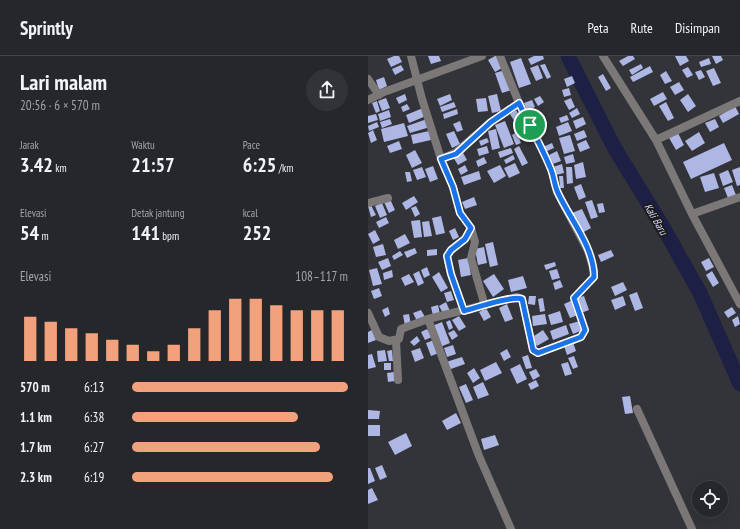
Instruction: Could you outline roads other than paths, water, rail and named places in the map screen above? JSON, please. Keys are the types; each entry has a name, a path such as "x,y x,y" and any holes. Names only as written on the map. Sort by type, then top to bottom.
{"street":[{"path":"411,56 441,159 453,187 460,213 471,228 475,242 472,258 485,306"},
{"path":"368,100 482,56"},
{"path":"398,380 396,340 399,338 400,330 428,320 485,306 508,298 517,297 522,299 533,350 536,353 581,337 585,330 574,298 594,277 594,271 588,251 557,192 551,168 519,103 500,56"},
{"path":"603,56 656,140 692,214 740,304"},
{"path":"368,79 379,95"},
{"path":"656,140 740,101"},
{"path":"441,159 456,154 491,122 519,103"},
{"path":"692,214 740,197"},
{"path":"368,203 388,198"},
{"path":"464,311 451,274 447,256 451,250 465,239 471,228"},
{"path":"368,313 380,338 389,341 396,340"},
{"path":"428,320 479,456 511,529"},
{"path":"637,409 692,529"}],"waterway":[{"name":"Kali Baru","path":"568,56 615,149 663,227 700,293 740,384"}]}
